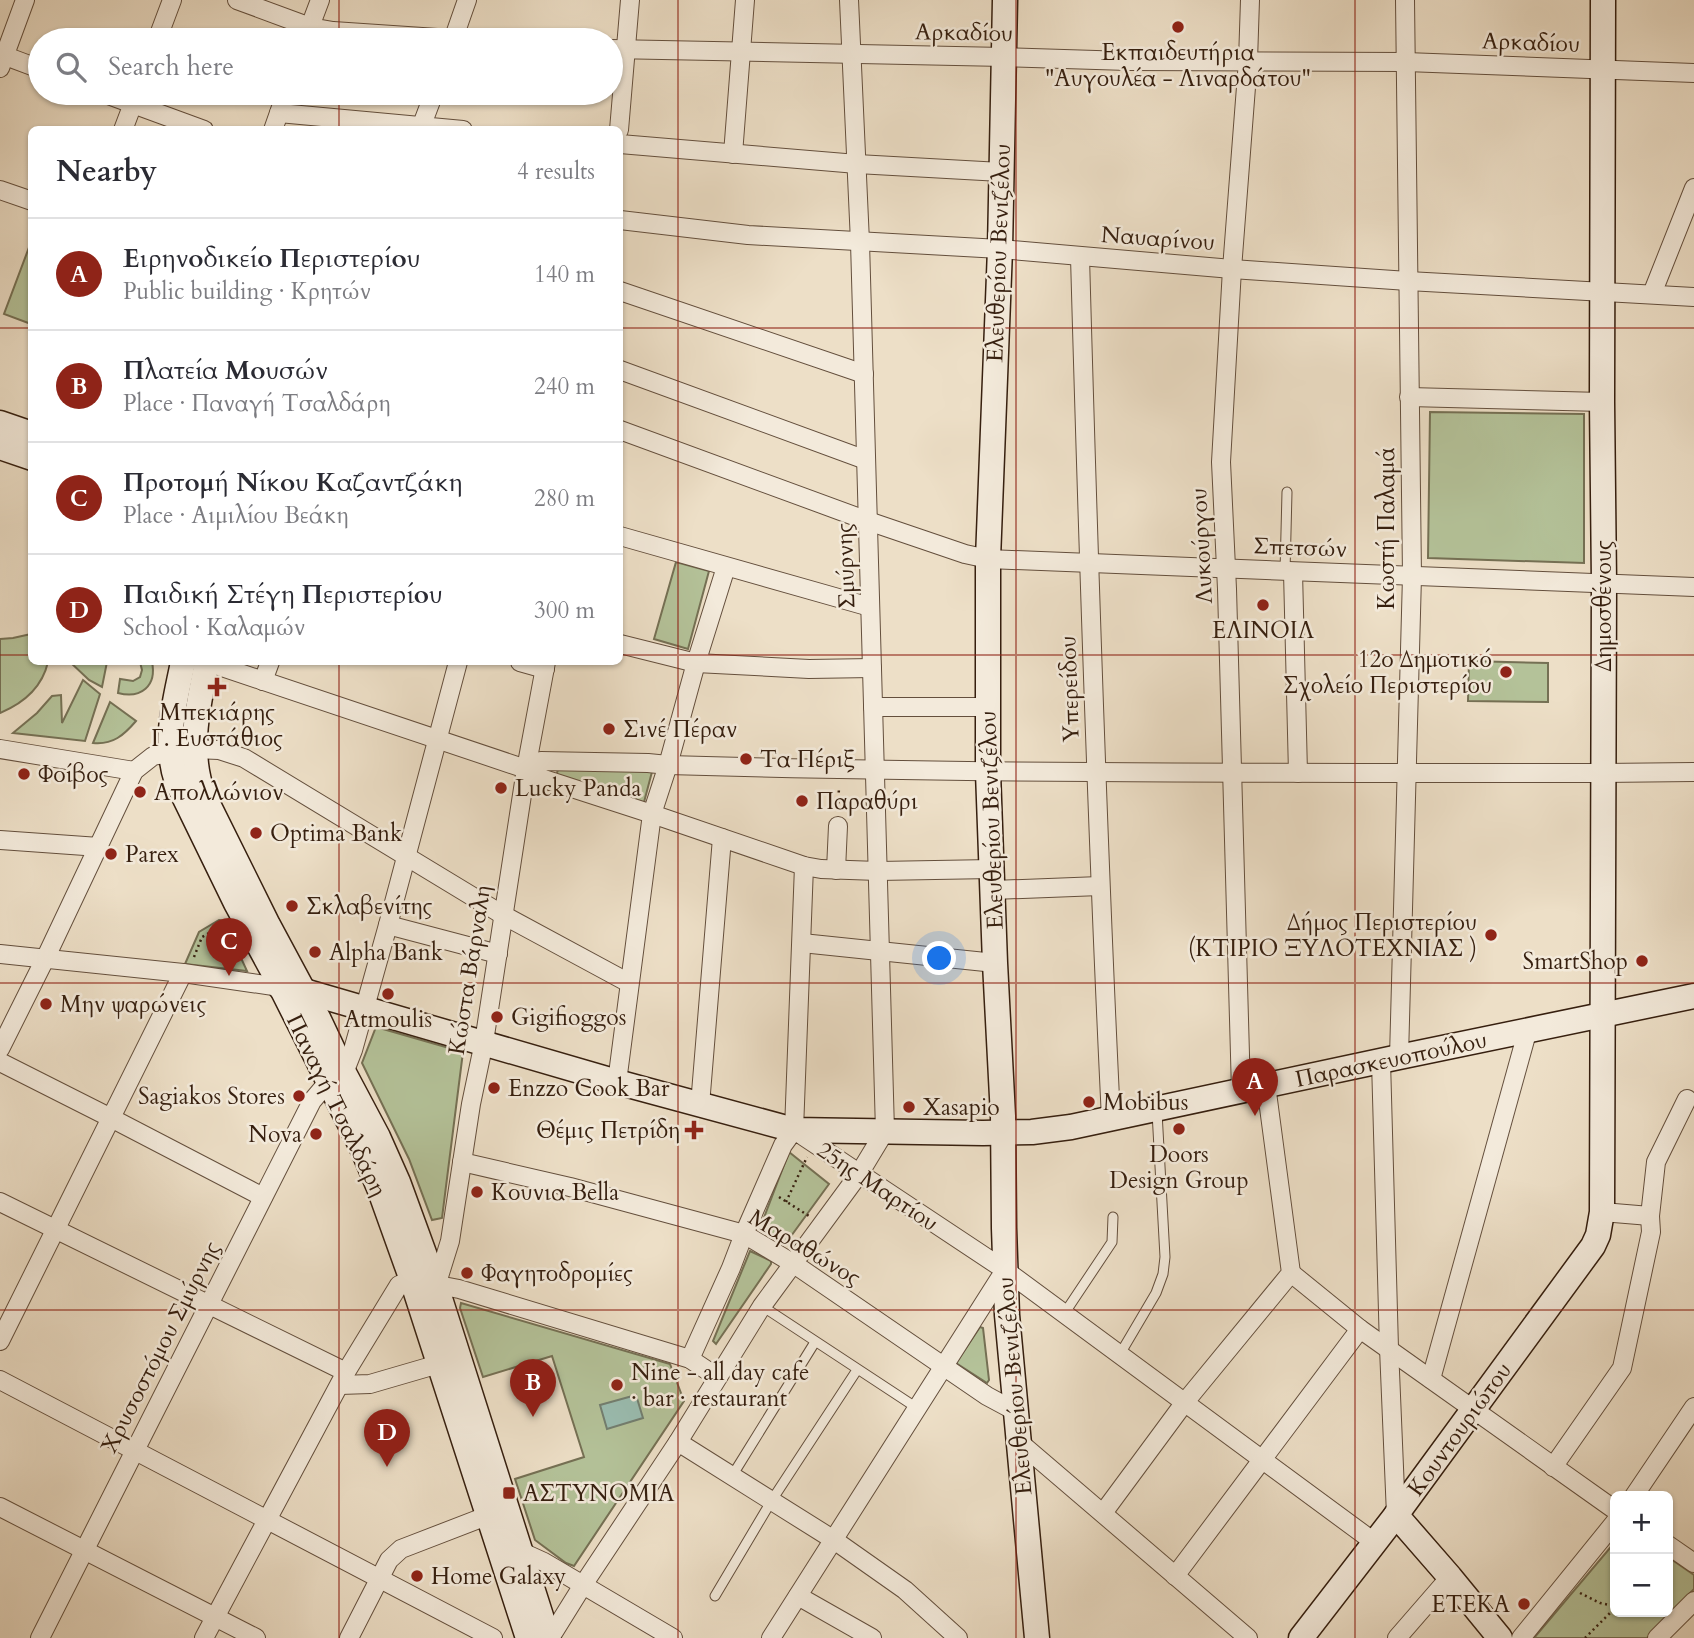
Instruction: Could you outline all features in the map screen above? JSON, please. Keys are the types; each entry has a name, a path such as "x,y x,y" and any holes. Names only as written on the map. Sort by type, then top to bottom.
{"street":[{"path":"25,0 2,59 28,66"},
{"path":"162,28 172,0"},
{"path":"237,0 295,28"},
{"path":"310,28 320,0"},
{"path":"458,28 467,0"},
{"path":"623,29 630,0"},
{"path":"733,154 745,0"},
{"name":"Σμύρνης","path":"849,0 860,242 885,1131"},
{"name":"Ελευθερίου Βενιζέλου","path":"1005,0 1000,250 988,559 988,772 1003,1133 1004,1270 1037,1638"},
{"name":"Λυκούργου","path":"1241,1091 1222,462 1250,0"},
{"name":"Κωστή Παλαμά","path":"1396,1515 1388,1348 1390,1059 1407,773 1412,576 1405,0"},
{"name":"Δημοσθένους","path":"1602,0 1602,1212"},
{"name":"Αρκαδίου","path":"623,49 1128,61 1406,62 1694,73"},
{"path":"124,126 132,105"},
{"path":"150,105 195,126"},
{"path":"421,126 429,105"},
{"path":"619,105 619,126"},
{"path":"276,121 379,126"},
{"path":"623,144 1001,173"},
{"path":"1652,294 1694,188"},
{"path":"0,190 28,200"},
{"name":"Ναυαρίνου","path":"623,220 748,235 1000,250 1408,281 1694,297"},
{"name":"Υπερείδου","path":"1080,257 1088,563 1111,1119"},
{"path":"623,292 864,374"},
{"path":"623,371 866,460"},
{"path":"1409,397 1602,402"},
{"path":"0,422 28,432"},
{"name":"Σπετσών","path":"623,431 868,521 965,554 988,559 1694,587"},
{"path":"0,447 28,457"},
{"path":"623,537 870,607"},
{"path":"617,1082 652,814 726,567"},
{"path":"1289,572 1298,773"},
{"path":"623,645 696,663 809,669 872,668"},
{"name":"Παναγή Τσαλδάρη","path":"182,665 172,714 182,751 268,925 292,989 336,1078 363,1150 424,1283 496,1512 528,1638"},
{"name":"Παναγή Τσαλδάρη","path":"206,665 196,717 182,751 171,765 243,914 292,989"},
{"path":"216,665 804,866 1100,886"},
{"path":"263,681 269,665"},
{"name":"Χρυσοστόμου Σμύρνης","path":"40,1638 312,1101 336,1078 364,1009 457,665"},
{"name":"Κώστα Βάρναλη","path":"424,1283 450,1241 526,769 546,665"},
{"path":"873,707 988,707"},
{"path":"0,749 134,771"},
{"path":"0,1049 134,771 153,756 182,751 219,751 244,758 503,915 629,983"},
{"path":"526,769 541,761 875,771 1694,772"},
{"path":"836,870 838,826"},
{"path":"700,1105 722,838"},
{"path":"0,840 99,847"},
{"path":"690,1359 783,1145 804,1136 804,866"},
{"path":"388,925 498,954"},
{"path":"802,943 995,963"},
{"path":"0,954 185,973 292,989"},
{"path":"0,1341 185,973"},
{"name":"25ης Μαρτίου","path":"292,989 804,1136 1004,1270 1374,1542"},
{"name":"Παρασκευοπούλου","path":"804,1136 885,1131 1003,1133 1072,1128 1528,1029 1694,996"},
{"path":"1431,1379 1528,1029"},
{"path":"0,1062 263,1198"},
{"path":"1266,1086 1291,1273 1360,1329 1610,1507"},
{"path":"1553,1467 1622,1368 1651,1232 1650,1216 1656,1162 1687,1100"},
{"path":"549,1638 678,1442 762,1306 859,1174 885,1131"},
{"name":"Μαραθώνος","path":"462,1163 570,1187 744,1234 794,1264 988,1396 1015,1410"},
{"path":"0,1202 209,1305 343,1379 370,1384 448,1361"},
{"path":"1602,1212 1650,1216"},
{"name":"Κουντουριώτου","path":"1301,1638 1396,1515 1593,1247 1602,1212"},
{"path":"771,1638 1004,1270"},
{"path":"1103,1513 1185,1402 1291,1273"},
{"path":"204,1638 343,1379 399,1284 424,1283 459,1289 690,1359 717,1377"},
{"path":"1175,1576 1360,1329"},
{"path":"0,1380 493,1638"},
{"path":"1637,1491 1694,1407"},
{"path":"1018,1441 1248,1638"},
{"path":"678,1442 834,1540 905,1590 958,1638"},
{"path":"0,1507 256,1638"},
{"path":"349,1638 389,1560 401,1549 496,1512"},
{"name":"Παναγή Τσαλδάρη","path":"496,1512 522,1552 549,1638"},
{"path":"1396,1515 1500,1638"},
{"path":"1521,1638 1610,1528"},
{"path":"1673,1548 1694,1563"},
{"path":"522,1552 544,1562 673,1638"},
{"path":"1397,1638 1450,1577"},
{"path":"798,1596 872,1638"},
{"path":"1657,1638 1694,1601"}],"lane":[{"path":"1287,492 1289,572"},
{"path":"1120,1354 1156,1293 1163,1274 1157,1110"},
{"path":"1064,1314 1112,1242 1113,1217"},
{"path":"762,1306 917,1408"},
{"path":"732,1476 815,1342"},
{"path":"715,1596 772,1500 857,1370"}],"path":[{"path":"838,826 840,770"},
{"path":"185,973 202,937 243,914"},
{"path":"786,1202 804,1136"},
{"path":"764,1188 822,1224"},
{"path":"1566,1582 1589,1598 1610,1606"},
{"path":"1585,1638 1610,1612"}],"green space":[{"path":"28,250 28,323 4,314"},
{"path":"1430,412 1584,414 1584,563 1428,558"},
{"path":"676,562 709,571 688,649 654,639"},
{"path":"28,635 28,665 47,665 31,694 0,713 0,639"},
{"path":"1469,661 1548,663 1548,702 1468,701"},
{"path":"73,665 106,665 102,687 89,680"},
{"path":"141,665 152,665 152,678 146,689 134,694 118,693 120,679 133,681 140,677"},
{"path":"83,680 100,694 85,741 13,733 52,696 61,695 62,723"},
{"path":"110,702 136,721 118,738 93,743"},
{"path":"559,766 653,768 643,806 555,780"},
{"path":"219,920 224,921 247,971 185,964 199,932"},
{"path":"376,1027 463,1052 442,1218 432,1220 409,1159 362,1063"},
{"path":"789,1152 829,1184 786,1243 760,1228"},
{"path":"750,1251 771,1261 771,1264 716,1344 713,1341"},
{"path":"461,1303 670,1364 684,1401 574,1566 535,1540 515,1479 584,1457 552,1356 483,1377 460,1308"},
{"path":"980,1327 983,1328 989,1380 987,1383 956,1363"},
{"path":"1610,1548 1610,1617 1667,1617 1647,1638 1534,1638"},
{"path":"1673,1560 1694,1575 1694,1589 1673,1611"}],"water":[{"path":"636,1395 643,1418 607,1429 600,1405"}],"place":[{"name":"Εκπαιδευτήρια \"Αυγουλέα - Λιναρδάτου\"","path":"1178,27"},
{"name":"ΕΛΙΝΟΙΛ","path":"1263,605"},
{"name":"12ο Δημοτικό Σχολείο Περιστερίου","path":"1506,672"},
{"name":"Μπεκιάρης Γ. Ευστάθιος","path":"217,687"},
{"name":"Σινέ Πέραν","path":"609,729"},
{"name":"Τα Πέριξ","path":"746,759"},
{"name":"Φοίβος","path":"24,774"},
{"name":"Lucky Panda","path":"501,788"},
{"name":"Απολλώνιον","path":"140,792"},
{"name":"Παραθύρι","path":"802,801"},
{"name":"Optima Bank","path":"256,833"},
{"name":"Parex","path":"111,854"},
{"name":"Σκλαβενίτης","path":"292,906"},
{"name":"Δήμος Περιστερίου (ΚΤΙΡΙΟ ΞΥΛΟΤΕΧΝΙΑΣ )","path":"1491,935"},
{"name":"Alpha Bank","path":"315,952"},
{"name":"SmartShop","path":"1642,961"},
{"name":"Προτομή Νίκου Καζαντζάκη","path":"229,976"},
{"name":"Atmoulis","path":"388,994"},
{"name":"Μην ψαρώνεις","path":"46,1004"},
{"name":"Gigifioggos","path":"497,1017"},
{"name":"Enzzo Cook Bar","path":"494,1088"},
{"name":"Sagiakos Stores","path":"299,1096"},
{"name":"Mobibus","path":"1089,1102"},
{"name":"Xasapio","path":"909,1107"},
{"name":"Ειρηνοδικείο Περιστερίου","path":"1255,1116"},
{"name":"Doors Design Group","path":"1179,1129"},
{"name":"Θέμις Πετρίδη","path":"694,1130"},
{"name":"Nova","path":"316,1134"},
{"name":"Κουνια Bella","path":"477,1192"},
{"name":"Φαγητοδρομίες","path":"467,1273"},
{"name":"Nine - all day cafe · bar · restaurant","path":"617,1385"},
{"name":"Πλατεία Μουσών","path":"533,1417"},
{"name":"Παιδική Στέγη Περιστερίου","path":"387,1467"},
{"name":"ΑΣΤΥΝΟΜΙΑ","path":"509,1493"},
{"name":"Home Galaxy","path":"417,1576"},
{"name":"ΕΤΕΚΑ","path":"1524,1604"}]}
